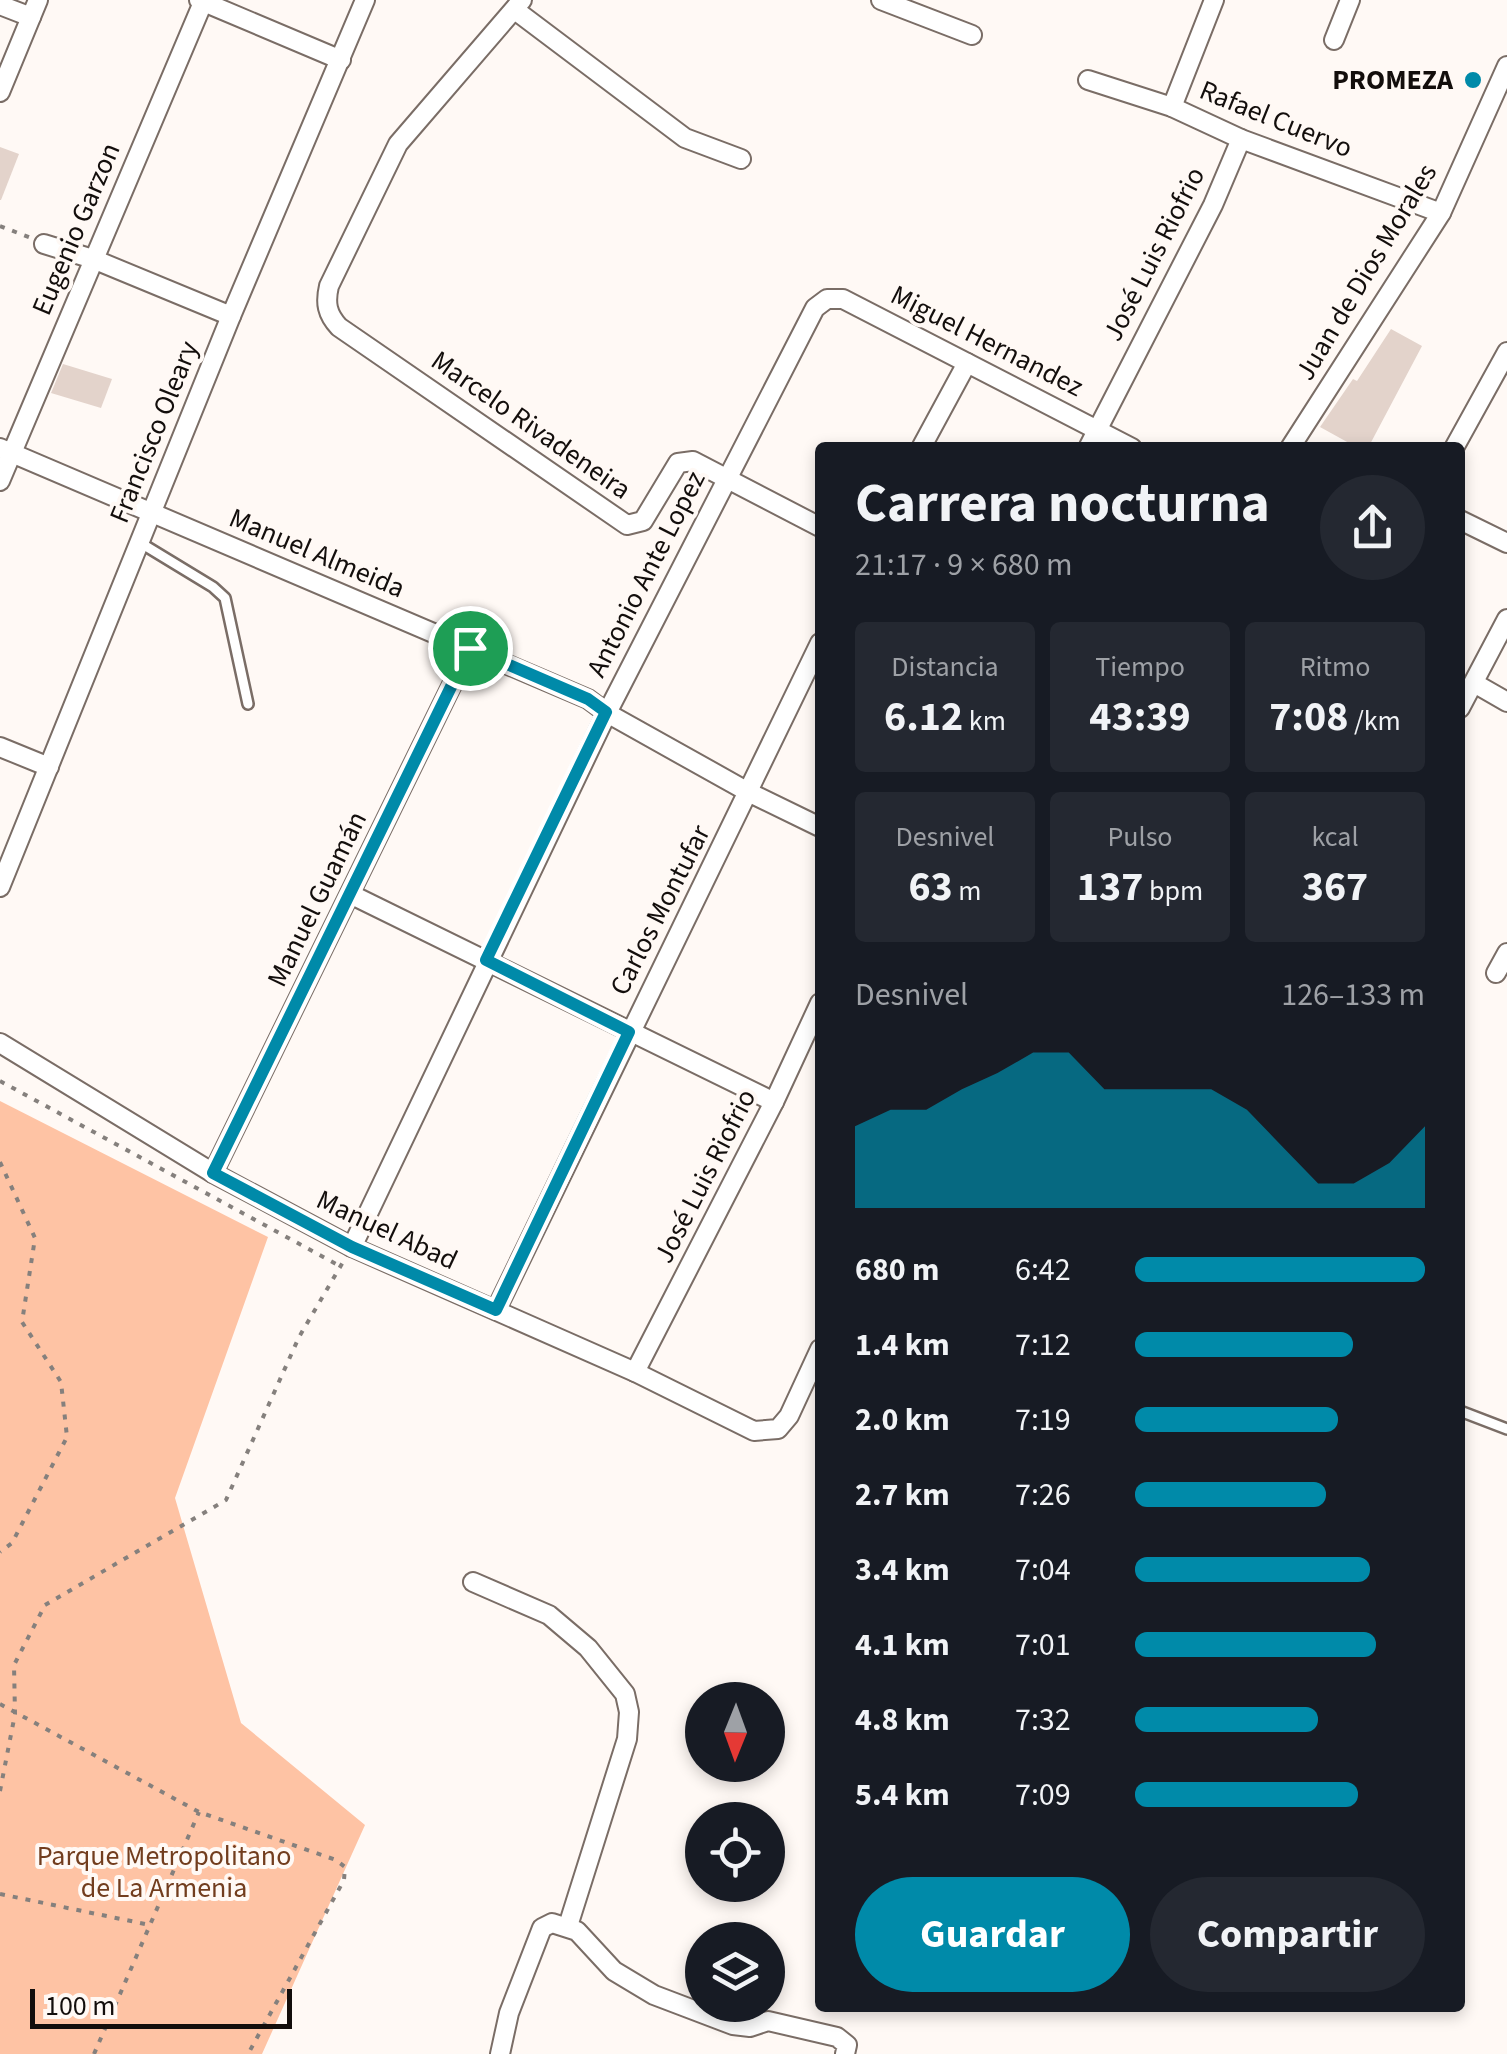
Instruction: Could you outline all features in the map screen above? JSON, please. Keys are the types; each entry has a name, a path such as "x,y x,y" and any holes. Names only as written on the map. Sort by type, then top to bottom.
{"street":[{"name":"Francisco Oleary","path":"0,887 150,512 365,0"},
{"path":"881,0 972,34"},
{"path":"1172,107 1214,0"},
{"path":"1334,40 1350,0"},
{"path":"202,1 341,60"},
{"name":"Eugenio Garzon","path":"0,480 6,450 93,259 202,1"},
{"path":"0,5 34,9 0,92"},
{"path":"518,5 685,138 741,158"},
{"name":"Marcelo Rivadeneira","path":"518,5 398,144 329,286 327,308 339,327 626,525 643,521 678,464 685,460 815,524"},
{"name":"Juan de Dios Morales","path":"1300,442 1441,212 1507,66"},
{"name":"Rafael Cuervo","path":"1088,80 1172,107 1241,138 1441,212"},
{"name":"José Luis Riofrio","path":"1091,442 1213,204 1241,138"},
{"path":"44,244 93,259 231,316"},
{"name":"Miguel Hernandez","path":"815,308 842,298 1122,442"},
{"name":"Antonio Ante Lopez","path":"352,1247 606,712 815,308"},
{"path":"1457,442 1507,352"},
{"path":"925,442 968,363"},
{"name":"Manuel Almeida","path":"6,450 588,699 750,793 815,825"},
{"path":"1465,522 1507,543"},
{"path":"1465,699 1507,619"},
{"name":"Manuel Guamán","path":"213,1173 470,648"},
{"name":"Carlos Montufar","path":"496,1310 815,654"},
{"path":"1474,683 1507,702"},
{"path":"0,747 49,767"},
{"path":"350,894 774,1102"},
{"path":"1496,973 1507,954"},
{"name":"José Luis Riofrio","path":"635,1372 815,1015"},
{"name":"Manuel Abad","path":"0,1043 213,1173 352,1247 635,1372 754,1431 778,1429 815,1359"},
{"path":"473,1582 549,1615 588,1648 625,1694 629,1712 627,1739 568,1926"},
{"path":"500,2054 510,2013 542,1928 552,1923 568,1926 586,1938 614,1971 654,1994 733,2024 750,2027 768,2021 836,2036 848,2045 844,2054"}],"lane":[{"path":"139,542 225,598 248,704"},
{"path":"1465,1413 1507,1428"}],"path":[{"path":"0,226 44,244"},
{"path":"0,1081 340,1266"},
{"path":"0,1162 35,1238 22,1322 61,1382 67,1437 12,1543 0,1552"},
{"path":"0,1791 15,1714 14,1665 45,1606 226,1500 298,1337 352,1247"},
{"path":"0,1704 198,1812 336,1860 344,1867 344,1880 248,2054"},
{"path":"94,2054 198,1812"},
{"path":"0,1894 150,1925"}],"green space":[{"name":"Parque Metropolitano de La Armenia","path":"0,1101 268,1237 175,1498 241,1723 365,1825 262,2054 0,2054"}],"building":[{"path":"0,147 19,154 1,200 0,200"},
{"path":"1391,329 1422,346 1371,442 1347,442 1320,427 1353,379 1357,381"},
{"path":"63,364 112,379 101,408 51,393"}],"place":[{"name":"PROMEZA","path":"1473,80"}],"route":[{"path":"470,648 588,699 606,712 486,960 629,1032 496,1310 352,1247 213,1173 470,648"}]}
